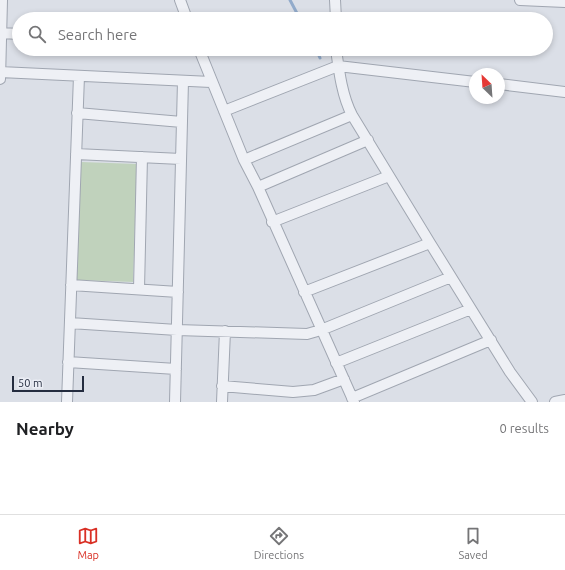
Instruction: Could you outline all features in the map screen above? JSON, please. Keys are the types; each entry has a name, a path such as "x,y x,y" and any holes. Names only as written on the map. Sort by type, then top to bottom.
{"street":[{"path":"0,79 2,0"},
{"path":"180,0 184,12"},
{"path":"335,0 336,12"},
{"path":"520,0 565,2"},
{"path":"1,33 12,34"},
{"path":"201,56 244,160 353,400 491,340"},
{"path":"337,56 348,108 471,309 532,402"},
{"path":"224,111 338,66 469,81"},
{"path":"0,72 211,82"},
{"path":"67,402 79,76"},
{"path":"175,402 183,81"},
{"path":"505,85 565,92"},
{"path":"77,113 182,122"},
{"path":"244,160 352,115"},
{"path":"258,188 368,140"},
{"path":"76,154 181,159"},
{"path":"139,289 142,157"},
{"path":"272,222 389,176"},
{"path":"304,292 430,243"},
{"path":"70,323 177,330 307,334 321,330 451,277"},
{"path":"71,285 178,292"},
{"path":"336,363 471,309"},
{"path":"222,402 225,331"},
{"path":"68,362 176,369"},
{"path":"222,386 293,392 314,390 344,379"},
{"path":"555,402 565,400"}],"green space":[{"path":"81,162 137,164 133,282 76,280"}],"waterway":[{"path":"290,0 296,12"}]}
